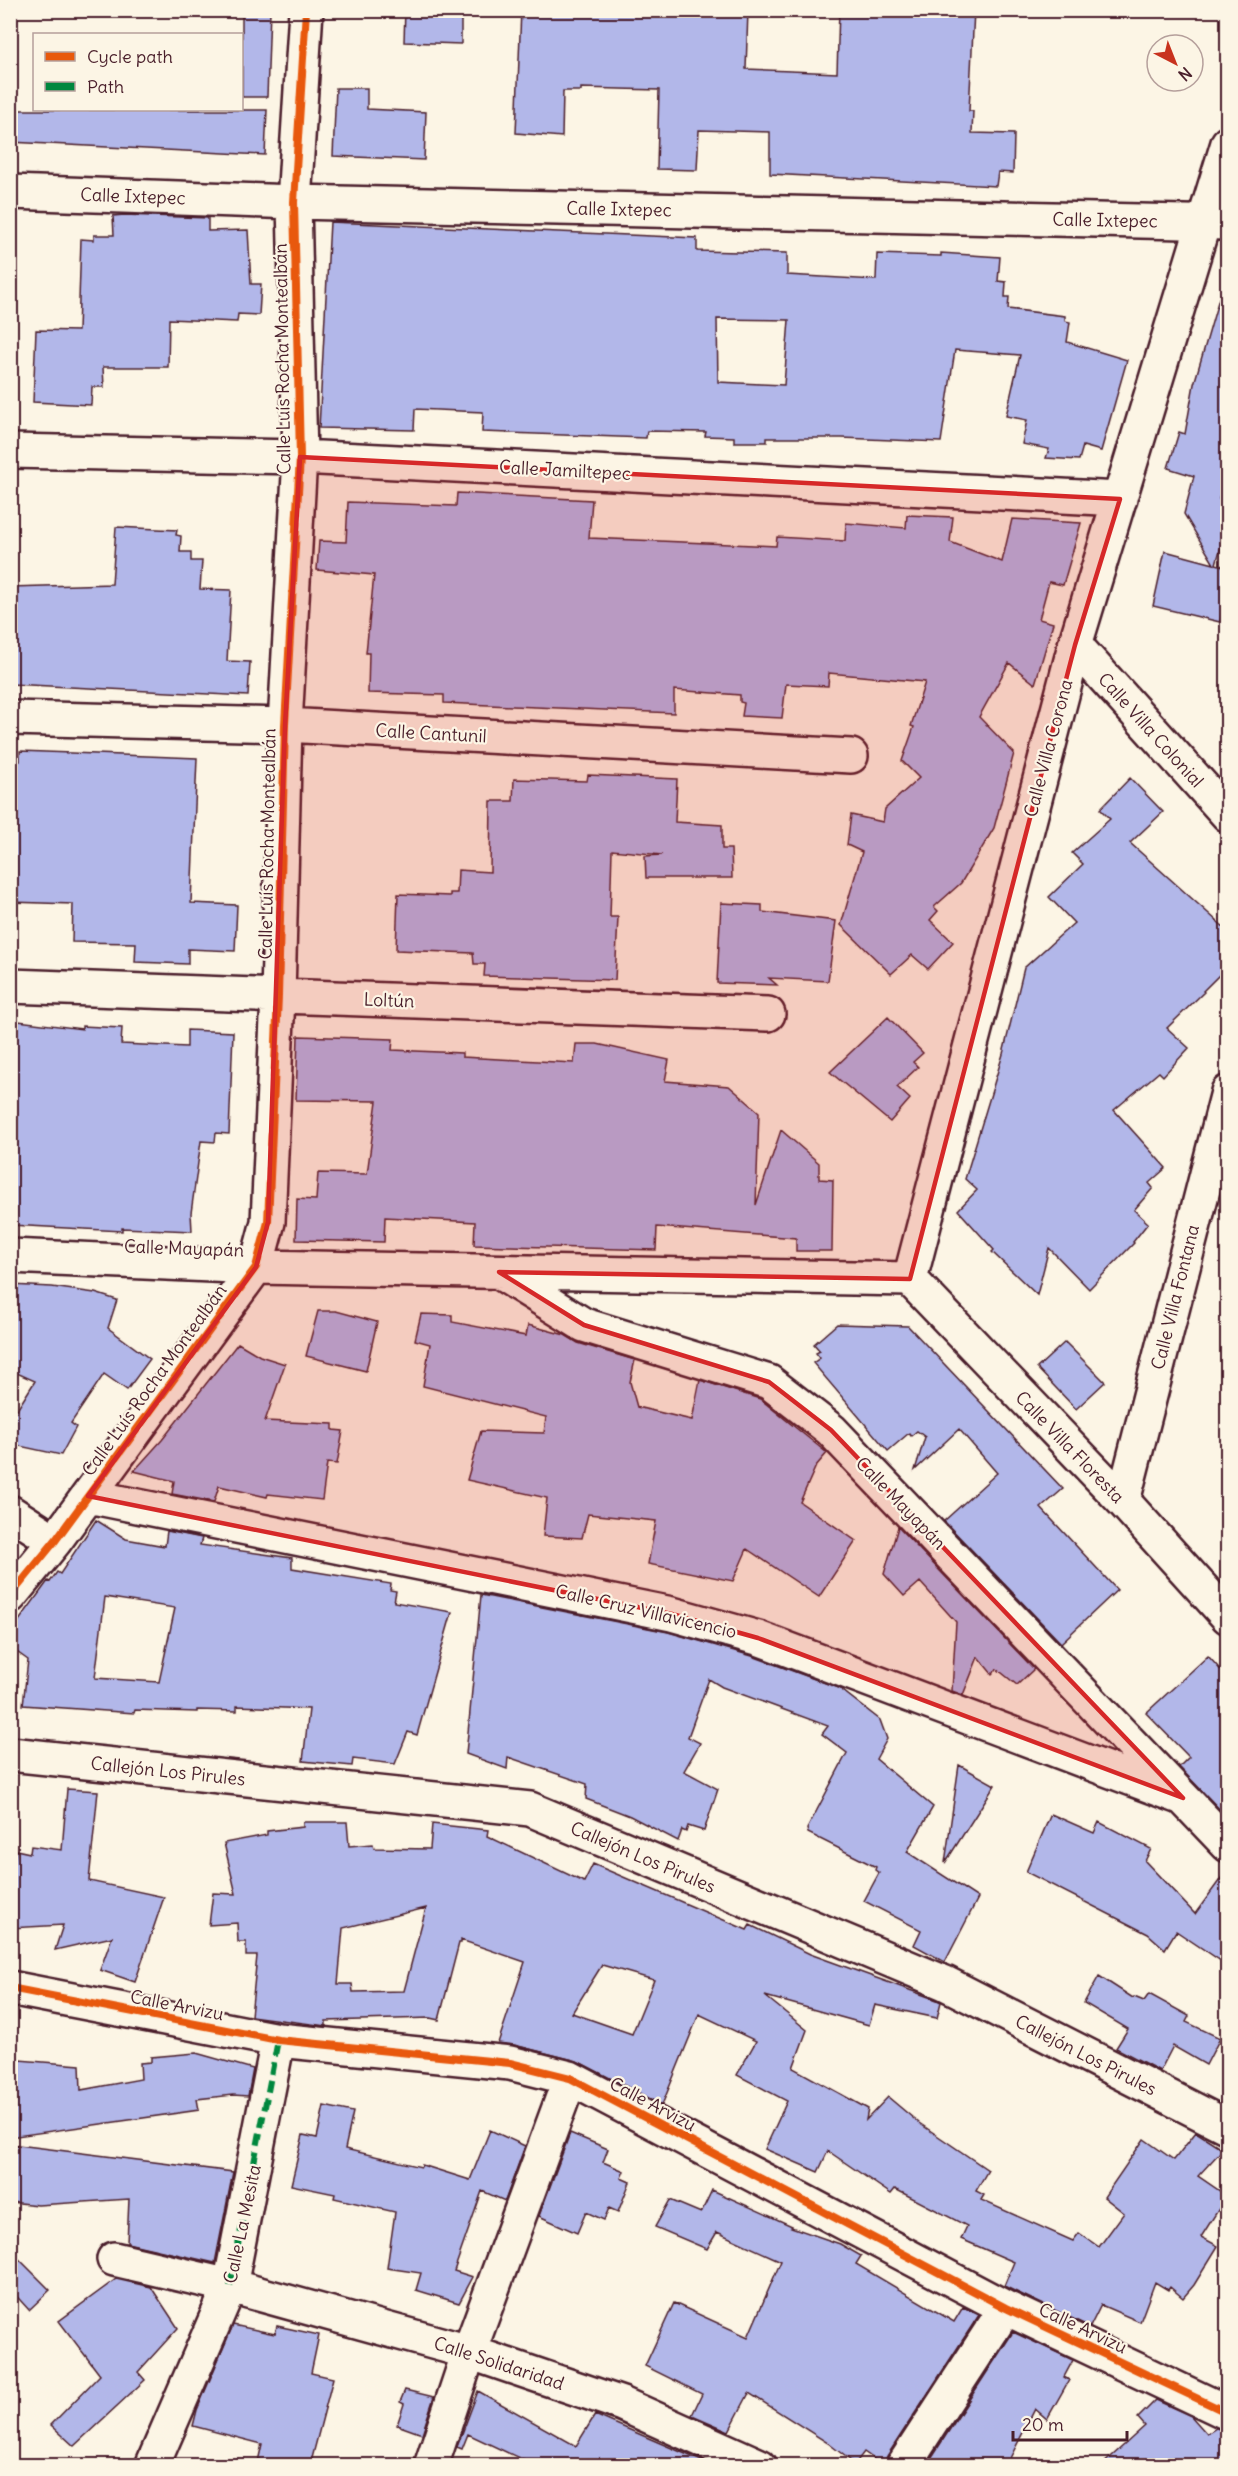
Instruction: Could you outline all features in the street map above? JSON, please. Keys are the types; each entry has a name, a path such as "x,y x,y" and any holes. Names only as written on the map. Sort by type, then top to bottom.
{"street":[{"name":"Calle Luís Rocha Montealbán","path":"10,1596 55,1541 256,1267 268,1222 278,996 285,724 300,457 294,202 306,10"},
{"name":"Calle Villa Corona","path":"910,1279 1075,645 1120,499 1215,223 1227,143"},
{"name":"Calle Ixtepec","path":"10,192 294,202 1215,223"},
{"name":"Calle Jamiltepec","path":"10,451 300,457 1120,499"},
{"name":"Calle Villa Colonial","path":"1075,645 1227,815"},
{"name":"Calle Cantunil","path":"10,718 285,724 851,756"},
{"name":"Loltún","path":"10,986 768,1014"},
{"name":"Calle Villa Fontana","path":"1123,1502 1227,1092"},
{"name":"Calle Mayapán","path":"10,1256 256,1267 910,1279"},
{"name":"Calle Mayapán","path":"499,1272 584,1325 769,1382 831,1430 1227,1845"},
{"name":"Calle Villa Floresta","path":"910,1279 1123,1502 1227,1617"},
{"name":"Calle Cruz Villavicencio","path":"88,1496 672,1614 758,1638 1183,1797"},
{"path":"10,1512 55,1541"},
{"name":"Callejón Los Pirules","path":"10,1754 530,1809 945,1983 1227,2127"},
{"name":"Calle Arvizu","path":"10,1988 278,2040 510,2063 570,2078 1006,2308 1227,2413"},
{"name":"Calle La Mesita","path":"152,2466 230,2286 278,2040"},
{"path":"431,2466 469,2352 570,2078"},
{"name":"Calle Solidaridad","path":"114,2259 230,2286 469,2352 622,2404 760,2466"},
{"path":"903,2466 1006,2308"}],"highlighted area":[{"path":"300,457 1120,499 1075,645 910,1279 499,1272 584,1325 769,1382 831,1430 1183,1798 758,1638 672,1614 88,1496 256,1267 268,1222 285,725"}],"building":[{"path":"242,10 270,10 267,97 243,97"},
{"path":"405,10 461,10 461,44 404,42"},
{"path":"521,10 748,10 746,69 837,73 839,10 974,10 969,111 973,111 972,133 1014,134 1013,173 998,172 996,186 770,174 770,132 699,130 697,170 657,169 659,90 581,88 581,91 563,91 562,137 516,133"},
{"path":"336,88 367,88 367,109 426,112 424,160 333,156"},
{"path":"10,110 267,110 265,155 10,142"},
{"path":"113,216 208,218 208,231 248,230 251,284 261,284 259,315 238,314 237,322 169,319 168,367 103,367 104,387 92,387 91,405 33,402 36,330 78,331 81,239 94,240 94,235 114,235"},
{"path":"330,222 697,238 697,251 787,253 787,275 876,280 877,254 941,256 941,253 1000,257 998,281 1006,282 1005,297 1009,297 1008,309 1065,316 1065,321 1070,322 1067,342 1127,360 1101,451 1083,446 1079,460 1046,458 1049,449 1022,444 1027,420 1006,416 1020,355 955,350 941,442 767,438 767,442 734,442 734,437 705,436 706,432 647,431 646,438 482,432 483,412 415,409 414,430 319,428","holes":["717,319 789,320 784,385 718,382"]},
{"path":"1219,298 1227,299 1227,469 1219,499 1227,501 1227,526 1216,564 1227,567 1227,589 1220,622 1153,606 1165,551 1214,564 1184,514 1194,476 1168,468 1179,432 1185,434 1194,384"},
{"path":"457,493 592,500 589,538 776,546 777,537 845,541 846,523 906,528 907,515 953,517 950,542 1002,562 1012,519 1081,523 1063,585 1049,582 1039,619 1053,623 1035,684 1009,663 979,717 1014,753 994,828 961,883 934,907 938,911 930,920 953,942 928,969 912,955 891,974 841,925 862,852 847,845 851,815 883,822 885,809 919,778 902,761 914,727 911,726 925,682 829,673 828,686 786,684 782,718 742,716 744,703 740,702 740,695 674,690 674,713 444,703 444,695 368,693 369,653 366,653 374,575 317,570 319,541 346,542 348,502 456,506"},
{"path":"116,527 177,530 176,535 181,536 180,552 191,552 191,561 202,561 200,589 231,590 227,661 250,662 248,696 10,684 10,587 112,584"},
{"path":"20,751 197,758 191,903 237,905 235,951 188,949 188,964 135,962 136,943 72,942 73,904 10,902 10,761 20,761"},
{"path":"588,775 677,779 675,822 722,825 722,849 731,849 732,878 646,878 645,856 662,855 612,850 610,917 618,917 615,980 484,976 485,964 474,964 473,953 396,950 398,894 450,896 450,893 457,893 458,870 490,872 491,801 513,801 514,779 587,781"},
{"path":"1130,778 1163,812 1130,843 1227,930 1227,961 1225,969 1167,1028 1189,1048 1163,1076 1159,1072 1114,1110 1166,1168 1149,1183 1153,1188 1134,1210 1148,1223 1134,1243 1089,1289 1049,1248 1037,1295 992,1252 994,1250 958,1210 977,1190 965,1179 1003,1054 1024,968 1074,923 1049,897 1083,864 1072,853 1110,819 1100,809"},
{"path":"721,903 762,905 762,912 836,921 828,981 769,978 777,985 717,983"},
{"path":"888,1017 923,1053 913,1062 918,1067 897,1087 910,1099 890,1122 830,1072"},
{"path":"10,1020 82,1029 82,1026 122,1028 121,1044 187,1047 187,1030 233,1032 229,1134 216,1133 215,1142 201,1141 191,1213 192,1231 122,1228 122,1231 10,1225"},
{"path":"298,1036 393,1039 392,1050 462,1053 462,1057 574,1063 576,1044 597,1044 669,1060 665,1081 729,1086 759,1112 756,1205 781,1130 819,1163 819,1179 833,1180 832,1251 796,1251 796,1238 657,1227 656,1250 474,1245 475,1222 385,1217 384,1242 296,1240 297,1199 316,1200 318,1173 367,1174 377,1101 296,1100"},
{"path":"10,1285 52,1287 95,1293 117,1300 108,1328 150,1359 127,1390 104,1374 71,1423 76,1427 61,1455 10,1444 10,1421 35,1381 10,1370"},
{"path":"318,1311 336,1311 377,1322 366,1371 306,1356"},
{"path":"421,1314 452,1315 452,1322 526,1336 528,1325 565,1335 578,1343 635,1360 630,1382 637,1407 692,1420 700,1380 760,1399 827,1453 816,1466 800,1502 856,1541 819,1597 747,1549 733,1581 648,1564 656,1521 588,1514 582,1538 543,1536 547,1498 467,1480 481,1431 544,1433 546,1417 423,1386 430,1344 415,1340"},
{"path":"837,1324 908,1326 1063,1489 1041,1508 1117,1590 1061,1643 944,1521 997,1473 959,1429 915,1470 925,1437 917,1431 911,1436 909,1433 888,1451 813,1363 820,1358 816,1353 820,1351 814,1344"},
{"path":"1065,1342 1105,1382 1076,1409 1037,1368"},
{"path":"238,1343 260,1356 285,1364 265,1421 333,1424 333,1430 343,1431 337,1464 327,1463 322,1500 268,1494 267,1497 219,1486 214,1502 172,1494 174,1481 134,1471 162,1440"},
{"path":"96,1520 126,1539 165,1546 167,1531 202,1538 200,1545 292,1558 292,1568 391,1584 390,1590 396,1591 394,1602 452,1612 417,1735 408,1732 395,1764 353,1759 352,1766 303,1761 309,1709 237,1706 237,1711 135,1710 134,1713 23,1705 28,1660 10,1647 10,1633 48,1581 50,1582 57,1572 60,1574","holes":["105,1597 175,1608 159,1682 95,1678"]},
{"path":"898,1527 1034,1669 1017,1685 997,1669 992,1674 978,1657 963,1695 952,1691 956,1622 920,1582 904,1596 884,1574"},
{"path":"481,1595 668,1632 752,1656 839,1688 880,1720 887,1739 876,1759 933,1807 907,1852 978,1898 945,1962 914,1945 921,1930 864,1901 879,1873 875,1870 876,1867 808,1833 807,1829 847,1753 822,1734 828,1726 722,1687 709,1679 688,1737 700,1743 684,1771 718,1789 704,1831 688,1826 686,1832 682,1830 678,1841 630,1816 586,1799 587,1784 508,1757 507,1769 466,1754"},
{"path":"1208,1656 1227,1677 1227,1817 1179,1767 1189,1757 1146,1713"},
{"path":"959,1765 995,1785 945,1863"},
{"path":"67,1789 98,1791 89,1881 164,1897 135,1982 100,1970 112,1937 55,1950 63,1925 10,1928 10,1882 16,1850 30,1853 31,1846 62,1850"},
{"path":"1051,1814 1094,1833 1099,1822 1151,1849 1145,1861 1195,1914 1227,1870 1227,1960 1224,1963 1176,1931 1165,1949 1148,1934 1026,1872"},
{"path":"303,1822 347,1822 349,1846 373,1844 374,1848 430,1849 432,1824 488,1830 487,1836 584,1882 593,1864 747,1930 750,1925 810,1954 937,2000 941,2002 937,2018 875,2005 869,2025 765,1996 807,2030 793,2068 868,2109 866,2120 888,2097 919,2123 988,2170 976,2191 984,2195 981,2200 1073,2241 1079,2233 1099,2247 1124,2213 1104,2197 1144,2139 1174,2160 1196,2132 1223,2149 1198,2176 1227,2196 1201,2237 1218,2246 1194,2285 1183,2298 1170,2287 1168,2290 1155,2282 1140,2322 1101,2305 1090,2327 1004,2286 1014,2262 961,2239 967,2226 895,2189 891,2194 828,2151 818,2172 765,2149 787,2101 737,2075 756,2041 699,2014 662,2105 577,2061 498,2043 525,1962 461,1940 439,2020 430,2018 326,2021 326,2026 251,2016 257,1956 246,1956 246,1942 238,1942 237,1923 209,1925 213,1893 236,1894 224,1843 267,1835 267,1831 303,1827","holes":["426,1908 404,1991 353,1992 352,1984 338,1984 343,1928","602,1965 654,1980 632,2034 572,2013"]},
{"path":"1099,1976 1133,1998 1144,2001 1149,1994 1189,2016 1186,2022 1220,2038 1206,2065 1173,2046 1160,2071 1116,2048 1128,2029 1084,2003"},
{"path":"196,2053 253,2069 248,2096 233,2095 197,2099 199,2110 10,2137 10,2094 19,2060 80,2065 81,2090 141,2079 140,2063 151,2062 151,2057"},
{"path":"324,2106 353,2112 345,2149 421,2167 422,2165 470,2180 490,2130 525,2146 505,2201 482,2191 454,2271 473,2277 459,2303 416,2290 421,2273 387,2268 395,2212 334,2198 335,2194 291,2185 303,2135 317,2138"},
{"path":"570,2133 608,2149 603,2162 624,2171 621,2178 630,2182 618,2212 609,2208 604,2220 586,2212 577,2233 539,2216"},
{"path":"10,2144 233,2172 215,2263 127,2243 129,2199 38,2205 10,2202"},
{"path":"712,2190 791,2227 840,2244 861,2256 856,2264 954,2322 963,2307 979,2315 887,2456 884,2466 864,2452 855,2464 828,2443 749,2393 729,2431 692,2415 702,2394 645,2366 674,2303 748,2337 781,2261 717,2232 707,2249 655,2227 670,2200 701,2213"},
{"path":"10,2250 50,2290 29,2310 10,2289"},
{"path":"116,2279 151,2287 178,2328 138,2372 145,2380 74,2446 51,2425 100,2375 59,2321"},
{"path":"233,2325 275,2334 277,2326 319,2335 311,2373 333,2378 310,2466 257,2466 262,2444 193,2426 197,2410"},
{"path":"1013,2332 1073,2360 1064,2377 1069,2380 1047,2419 1035,2409 1006,2466 926,2466"},
{"path":"405,2390 434,2397 422,2434 397,2425 404,2404 400,2402"},
{"path":"478,2391 576,2446 595,2415 711,2465 536,2466 468,2434 462,2449 457,2447"},
{"path":"1156,2400 1191,2416 1207,2434 1216,2428 1227,2431 1227,2466 1101,2466 1145,2426 1138,2418"}],"marked path":[{"path":"230,2286 278,2040"}],"cycle path":[{"path":"10,1596 55,1541 256,1267 268,1222 278,996 285,725 300,457 294,202 306,10"},
{"path":"10,1988 278,2040 510,2063 570,2078 1006,2308 1228,2413"}]}
